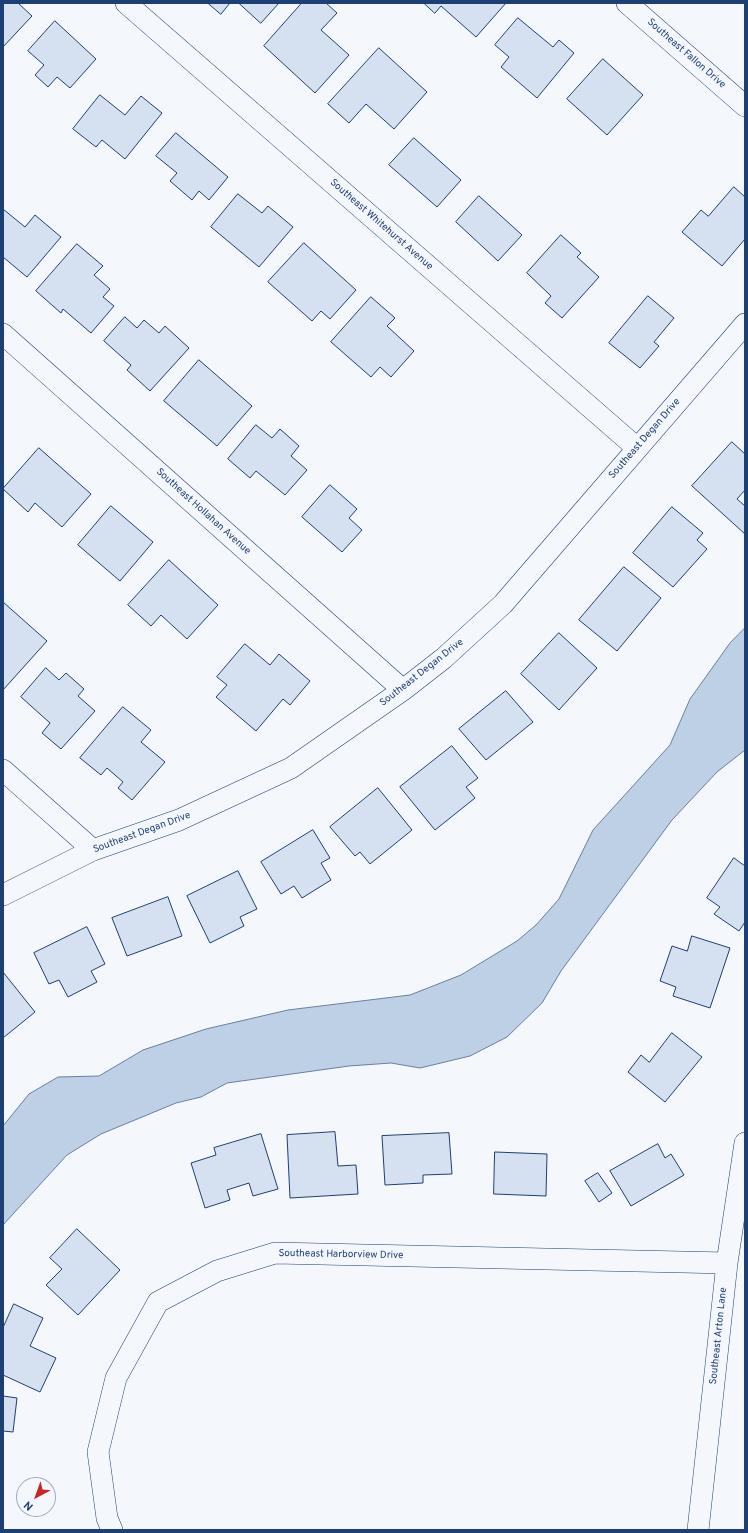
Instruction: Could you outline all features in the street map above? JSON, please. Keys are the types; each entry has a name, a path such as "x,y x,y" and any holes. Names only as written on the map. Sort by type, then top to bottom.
{"street":[{"name":"Southeast Whitehurst Avenue","path":"126,3 637,448"},
{"name":"Southeast Fallon Drive","path":"627,3 745,106"},
{"name":"Southeast Degan Drive","path":"3,895 93,850 179,820 291,768 403,690 444,658 503,604 745,324"},
{"name":"Southeast Hollahan Avenue","path":"3,334 403,690"},
{"path":"3,770 93,850"},
{"name":"Southeast Arton Lane","path":"698,1530 728,1263 745,1143"},
{"name":"Southeast Harborview Drive","path":"112,1530 108,1518 98,1452 116,1378 158,1302 217,1271 275,1253 728,1263"}],"water":[{"path":"745,628 745,750 717,772 672,820 561,971 542,1003 507,1037 470,1056 420,1068 391,1063 349,1066 227,1083 201,1097 176,1103 101,1134 67,1155 3,1225 3,1126 29,1094 58,1077 99,1076 143,1050 206,1029 288,1010 410,995 461,975 517,941 536,925 559,899 593,830 670,745 690,699 730,643"}],"building":[{"path":"3,3 18,3 32,16 3,47"},
{"path":"208,3 230,3 221,14"},
{"path":"239,3 279,3 261,23"},
{"path":"302,3 326,3 337,13 321,30 349,55 315,93 264,46"},
{"path":"424,3 506,3 476,37 441,6 435,13"},
{"path":"518,18 553,47 559,40 574,53 537,98 501,67 509,57 495,45"},
{"path":"55,21 96,59 70,88 57,77 48,87 35,75 44,65 28,51"},
{"path":"379,48 427,92 394,129 366,104 349,123 328,104"},
{"path":"603,59 643,95 607,135 567,99"},
{"path":"100,95 125,115 141,96 162,113 125,159 102,140 96,147 73,129"},
{"path":"176,133 228,177 209,200 199,191 192,200 170,181 177,173 156,156"},
{"path":"414,138 461,180 437,207 389,165"},
{"path":"734,187 745,197 745,239 722,266 682,232 701,210 708,216"},
{"path":"238,194 262,213 268,206 293,227 259,267 211,227"},
{"path":"479,196 522,235 498,261 456,222"},
{"path":"3,209 25,227 35,215 61,237 27,277 3,257"},
{"path":"561,235 581,253 577,257 599,277 562,318 545,303 551,296 527,273"},
{"path":"304,243 356,290 330,319 321,311 312,321 268,282"},
{"path":"77,244 103,266 94,275 110,289 103,297 114,306 91,333 63,309 61,313 36,291"},
{"path":"648,296 674,318 654,342 659,346 640,368 609,343"},
{"path":"371,297 395,318 387,326 414,351 391,377 380,367 371,377 331,342"},
{"path":"125,317 137,328 144,320 159,333 165,326 189,348 150,391 127,370 131,365 104,341"},
{"path":"199,360 252,406 217,446 164,401"},
{"path":"256,425 272,438 280,429 299,446 291,456 307,470 285,495 256,471 250,478 228,459"},
{"path":"732,442 745,454 745,490 737,499 745,506 745,534 692,486"},
{"path":"39,448 91,494 62,527 35,503 28,512 3,489"},
{"path":"330,485 357,509 349,518 362,530 342,552 302,517"},
{"path":"111,506 153,542 120,581 78,545"},
{"path":"672,507 703,533 697,540 707,549 673,587 633,553"},
{"path":"169,560 218,605 187,639 161,615 151,626 128,605"},
{"path":"624,567 661,598 617,651 579,620"},
{"path":"3,602 47,641 3,690"},
{"path":"559,633 597,668 559,710 521,674"},
{"path":"245,644 270,665 279,654 310,681 290,705 283,699 256,731 216,697 227,685 217,677"},
{"path":"46,668 59,680 66,673 84,689 78,696 95,711 61,749 42,733 50,723 21,697"},
{"path":"506,691 533,722 486,760 459,729"},
{"path":"123,707 151,730 141,742 165,762 132,800 118,788 123,782 107,768 101,775 80,758"},
{"path":"452,746 478,778 466,787 475,798 435,830 400,787"},
{"path":"378,788 412,830 370,864 360,852 355,856 330,827"},
{"path":"313,830 330,858 321,863 331,880 302,898 294,886 281,894 261,862"},
{"path":"734,858 745,866 745,922 739,931 714,914 720,907 707,898"},
{"path":"238,871 257,909 240,917 244,926 210,943 187,896"},
{"path":"168,897 182,936 127,956 112,918"},
{"path":"87,927 105,964 91,971 97,982 68,997 59,980 49,984 34,953"},
{"path":"692,936 730,948 710,1008 673,996 676,987 660,981 672,946 687,951"},
{"path":"3,972 35,1012 3,1038"},
{"path":"672,1033 702,1057 665,1102 628,1072 641,1055 649,1062"},
{"path":"335,1132 338,1166 356,1165 358,1194 290,1198 287,1135"},
{"path":"449,1133 452,1174 423,1175 423,1183 385,1185 382,1136"},
{"path":"261,1134 278,1189 253,1196 249,1183 227,1190 230,1200 205,1208 191,1163 216,1155 214,1148"},
{"path":"658,1144 665,1158 671,1154 684,1175 631,1206 610,1171"},
{"path":"495,1152 547,1154 546,1196 494,1194"},
{"path":"598,1173 612,1193 599,1202 585,1181"},
{"path":"77,1229 120,1270 78,1315 46,1285 62,1269 50,1258"},
{"path":"14,1304 43,1318 30,1346 56,1358 40,1392 3,1375 3,1328"},
{"path":"3,1396 17,1398 13,1432 3,1431"}]}
